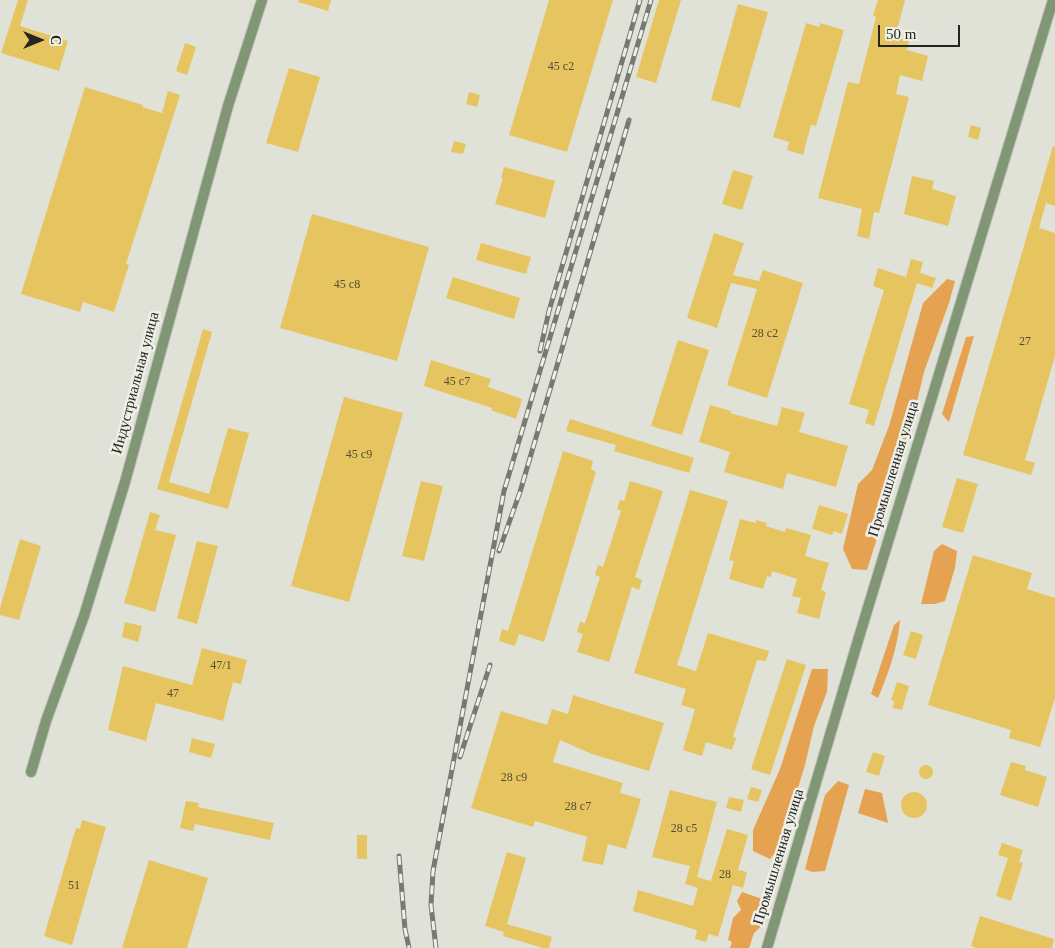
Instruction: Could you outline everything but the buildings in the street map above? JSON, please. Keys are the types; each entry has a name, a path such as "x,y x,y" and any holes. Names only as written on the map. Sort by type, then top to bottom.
{"street":[{"name":"Индустриальная улица","path":"31,772 46,721 84,616 125,482 228,106 262,0"},
{"name":"Промышленная улица","path":"767,948 864,618 1053,0"}],"shaded area":[{"path":"947,279 955,281 949,303 924,372 907,444 867,570 852,569 843,549 858,484 872,470 889,426 923,303"},
{"path":"974,336 949,422 942,414 966,337"},
{"path":"942,544 957,551 955,568 945,601 935,604 921,604 934,551"},
{"path":"900,620 895,650 878,698 871,694 894,625"},
{"path":"812,669 828,669 827,692 814,726 805,765 780,847 770,859 753,851 753,830 780,769"},
{"path":"838,781 849,785 825,871 812,872 805,869 825,795"},
{"path":"865,789 882,793 888,823 858,813"},
{"path":"742,892 771,902 766,922 754,933 749,948 730,948 732,942 728,940 733,918 741,910 737,901"}],"railway":[{"path":"540,351 549,311 640,0"},
{"path":"436,948 431,905 433,871 504,491 651,0"},
{"path":"499,551 520,492 629,120"},
{"path":"460,757 490,665"},
{"path":"399,856 405,929 409,948"}]}
